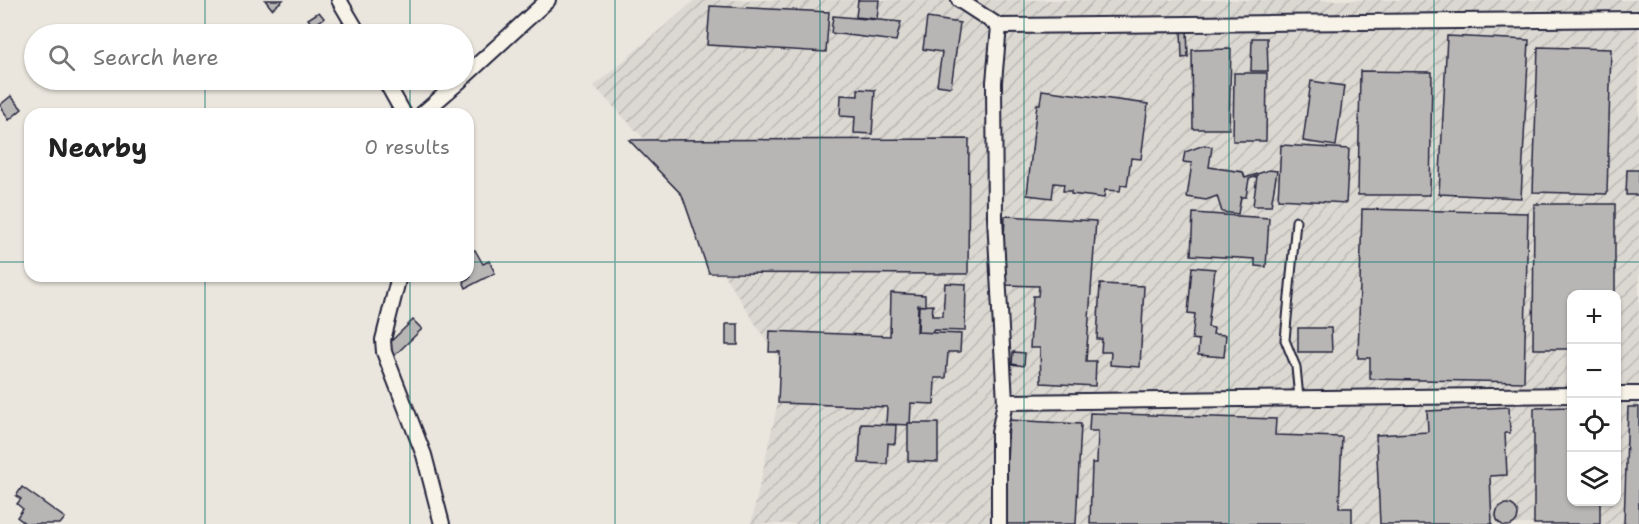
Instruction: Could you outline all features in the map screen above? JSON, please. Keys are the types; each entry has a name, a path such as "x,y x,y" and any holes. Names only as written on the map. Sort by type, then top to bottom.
{"street":[{"path":"339,0 353,24"},
{"path":"474,67 548,0"},
{"path":"959,0 999,26 1639,19"},
{"path":"999,26 994,82 995,218 1005,402 999,434 999,524"},
{"path":"391,90 401,108"},
{"path":"430,108 449,90"},
{"path":"398,282 383,340 384,352 424,455 442,524"},
{"path":"1621,394 1639,394"},
{"path":"1005,402 1567,395"}],"lane":[{"path":"1296,221 1285,340 1296,367 1299,398"}],"shaded area":[{"path":"695,0 1639,0 1639,524 751,524 785,370 717,264 696,194 594,86"}],"building":[{"path":"265,0 283,0 272,9"},
{"path":"858,0 879,0 877,19 856,17"},
{"path":"710,6 829,12 826,52 707,45"},
{"path":"319,12 324,18 316,24 312,24 308,19"},
{"path":"833,16 901,22 896,41 831,33"},
{"path":"927,18 960,23 951,87 937,85 942,52 923,49"},
{"path":"1187,29 1188,57 1182,58 1181,30"},
{"path":"1447,36 1529,40 1521,198 1439,194"},
{"path":"1252,38 1267,38 1268,71 1251,71"},
{"path":"1538,47 1611,49 1607,194 1533,192"},
{"path":"1231,49 1229,129 1193,129 1192,50"},
{"path":"1360,71 1432,72 1430,195 1358,195"},
{"path":"1234,73 1267,73 1266,141 1233,141"},
{"path":"1311,81 1344,86 1336,146 1303,141"},
{"path":"858,89 875,90 872,134 854,133 855,117 840,116 841,95 858,96"},
{"path":"1042,90 1148,104 1141,159 1131,158 1127,186 1121,185 1120,191 1105,190 1104,198 1071,194 1071,191 1063,191 1064,184 1054,183 1052,198 1027,195 1037,104 1040,104"},
{"path":"11,96 22,109 9,120 0,105"},
{"path":"969,139 968,274 709,273 682,195 629,140"},
{"path":"1204,145 1212,147 1209,167 1243,172 1245,178 1269,170 1277,171 1271,206 1253,206 1257,176 1249,179 1246,197 1241,197 1238,214 1222,212 1217,196 1206,200 1187,197 1192,163 1183,162 1185,152"},
{"path":"1281,145 1349,149 1346,203 1278,199"},
{"path":"1627,170 1639,170 1639,195 1626,195"},
{"path":"1534,204 1615,204 1615,290 1567,290 1567,349 1533,349"},
{"path":"1362,209 1528,213 1524,382 1370,379 1370,358 1358,358"},
{"path":"1193,213 1269,218 1266,267 1255,266 1255,259 1191,255"},
{"path":"1005,216 1096,221 1086,361 1096,361 1095,386 1041,383 1040,348 1030,348 1033,296 1038,296 1039,286 1002,285"},
{"path":"474,250 483,264 489,261 495,273 466,288 463,282 474,282"},
{"path":"1192,267 1215,269 1208,327 1214,328 1213,334 1226,335 1224,357 1198,355 1199,340 1192,339 1195,314 1188,313"},
{"path":"945,283 966,284 965,331 933,330 933,334 918,333 919,306 933,305 932,316 943,316"},
{"path":"1100,284 1144,286 1140,367 1110,365 1111,352 1101,352 1102,339 1097,339"},
{"path":"891,293 925,295 925,306 918,305 917,332 961,334 960,352 948,352 946,378 935,378 934,404 911,403 910,425 886,424 887,407 778,403 780,352 769,352 770,331 890,336"},
{"path":"413,320 422,329 394,356 385,347"},
{"path":"726,324 738,324 738,345 726,345"},
{"path":"1298,328 1331,328 1332,352 1298,352"},
{"path":"1013,352 1025,353 1024,366 1012,364"},
{"path":"1509,407 1510,433 1505,433 1507,475 1490,476 1492,524 1380,524 1376,435 1428,432 1427,411"},
{"path":"1567,407 1567,506 1600,506 1600,524 1534,524 1534,408"},
{"path":"1628,407 1639,407 1639,524 1624,524"},
{"path":"1090,413 1276,419 1275,435 1342,437 1339,508 1352,508 1352,524 1090,524 1092,463 1097,463 1098,431 1089,431"},
{"path":"1009,420 1081,424 1076,524 1004,524"},
{"path":"908,423 938,423 938,462 908,461"},
{"path":"861,424 896,425 895,444 888,443 887,464 859,463"},
{"path":"22,487 65,518 60,524 26,524 17,517 23,509 17,504 21,499 16,496"},
{"path":"1507,504 1515,507 1517,511 1515,523 1503,525 1499,523 1496,515 1499,507"}]}
